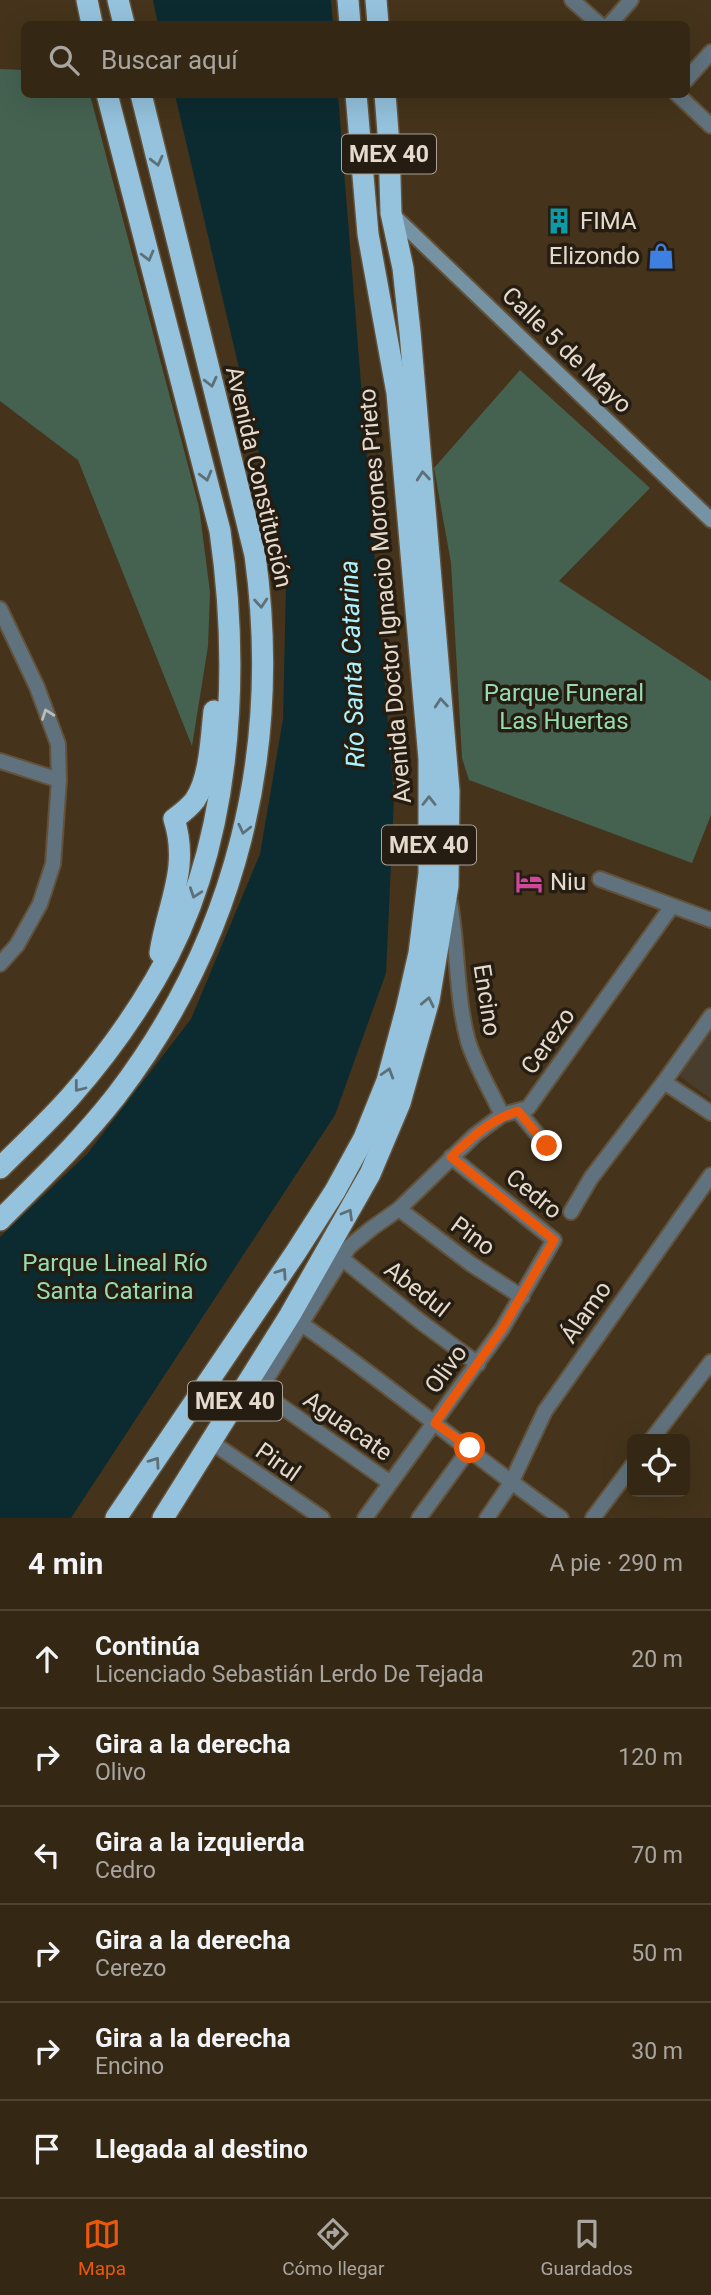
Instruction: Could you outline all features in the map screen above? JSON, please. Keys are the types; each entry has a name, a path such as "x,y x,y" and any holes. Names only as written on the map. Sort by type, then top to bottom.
{"highway":[{"path":"87,0 91,21"},
{"path":"118,0 123,21"},
{"path":"348,0 350,21"},
{"path":"376,0 378,21"},
{"name":"Avenida Constitución","path":"0,1168 71,1096 119,1036 155,981 187,914 211,843 225,750 230,651 228,591 220,531 108,98"},
{"name":"Avenida Constitución","path":"0,1220 76,1144 116,1097 144,1058 179,997 223,901 243,833 257,765 264,695 264,660 255,555 142,98"},
{"name":"Avenida Doctor Ignacio Morones Prieto","path":"116,1518 296,1252 335,1191 364,1138 387,1081 419,953 429,873 429,759 397,393 368,234 356,98"},
{"name":"Avenida Doctor Ignacio Morones Prieto","path":"163,1518 210,1441 253,1386 335,1253 400,1102 429,1000 448,886 449,791 420,433 403,268 391,213 384,98"},
{"path":"155,981 179,864 180,839 174,819 196,798 203,782 215,704 230,651"},
{"path":"156,1518 195,1467"}],"street":[{"path":"572,0 596,21"},
{"path":"613,21 631,0"},
{"path":"690,76 711,52"},
{"path":"681,98 711,126"},
{"name":"Calle 5 de Mayo","path":"391,213 711,520"},
{"path":"0,609 37,687 58,744 60,780 53,864 40,904 17,945 0,964"},
{"path":"0,761 60,780"},
{"path":"600,879 711,920"},
{"name":"Encino","path":"448,886 456,935 463,1015 469,1042 502,1115"},
{"name":"Cerezo","path":"335,1253 399,1209 475,1135 502,1115 528,1108 672,906"},
{"path":"571,1212 591,1178 711,1016"},
{"path":"664,1082 711,1113"},
{"path":"518,1111 547,1146"},
{"name":"Cedro","path":"451,1157 554,1240"},
{"name":"Álamo","path":"486,1518 511,1483 545,1411 711,1175"},
{"name":"Pino","path":"399,1209 471,1264 522,1297"},
{"name":"Olivo","path":"365,1518 478,1364 522,1297 554,1240"},
{"name":"Abedul","path":"335,1253 478,1364"},
{"path":"295,1319 561,1518"},
{"path":"656,1434 711,1362"},
{"name":"Aguacate","path":"253,1386 389,1482"},
{"name":"Pirul","path":"210,1441 321,1518"},
{"path":"419,1518 470,1448"},
{"path":"593,1518 627,1473"}],"shaded area":[{"path":"711,1027 711,1099 677,1074"}],"green space":[{"path":"0,69 21,70 21,98 91,98 199,507 210,592 208,646 192,746 78,460 0,401"},
{"name":"Parque Funeral Las Huertas","path":"520,370 650,488 559,581 711,681 711,815 692,863 469,780 462,758 451,563 434,468"}],"water":[{"path":"153,0 331,0 333,21 157,21"},
{"name":"Río Santa Catarina","path":"176,98 338,98 394,799 386,973 335,1115 71,1518 0,1518 0,1237 88,1153 191,1019 260,854 283,719 286,585 264,475"}],"place":[{"name":"FIMA","path":"559,221"},
{"name":"Elizondo","path":"661,256"},
{"name":"Niu","path":"529,882"}],"route":[{"path":"470,1448 435,1423 502,1329 554,1240 451,1157 502,1115 518,1111 547,1146"}],"park label":[{"name":"Parque Lineal Río Santa Catarina","path":"115,1277"}]}
